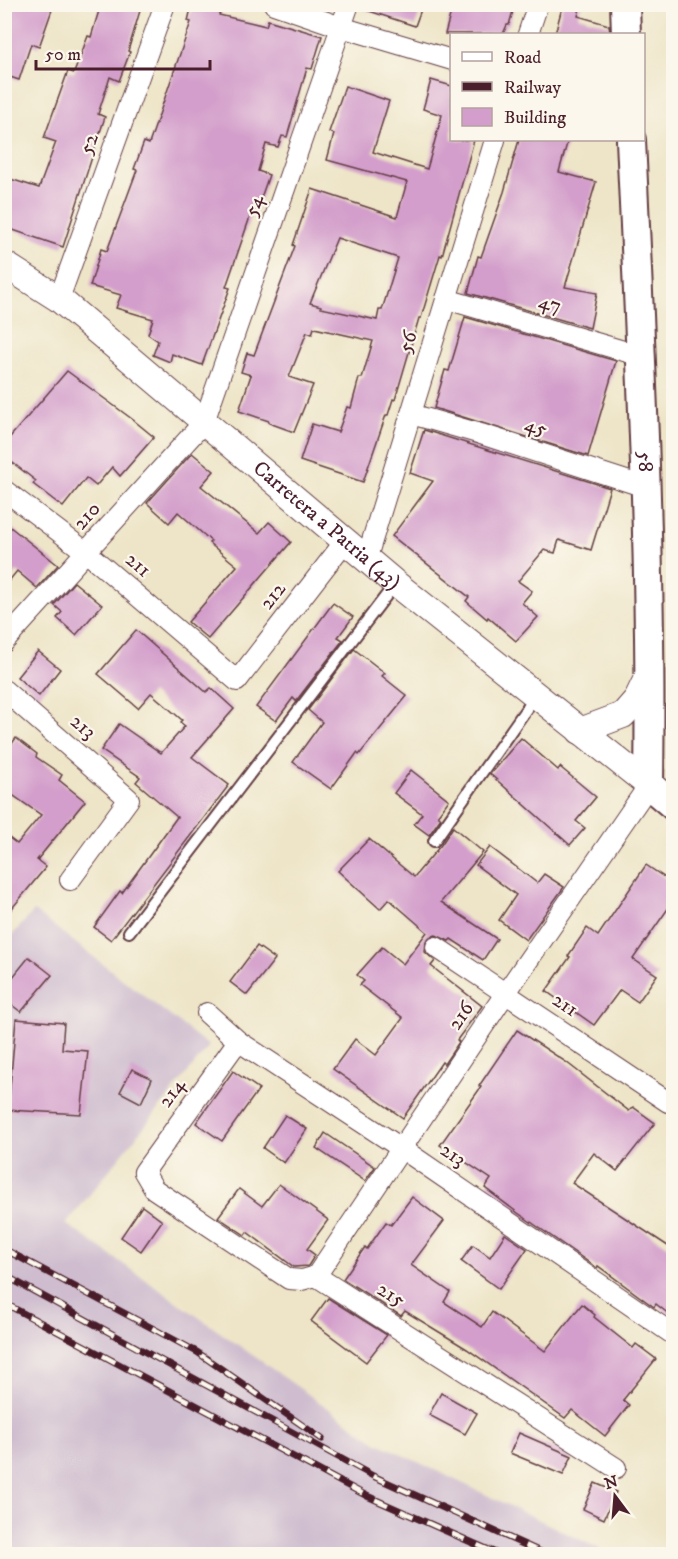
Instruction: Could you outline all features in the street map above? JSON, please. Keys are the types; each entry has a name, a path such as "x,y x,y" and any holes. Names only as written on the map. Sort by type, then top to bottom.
{"main road":[{"path":"625,4 626,33"},
{"name":"58","path":"631,141 645,487 650,671 649,784"},
{"path":"649,784 674,806"}],"street":[{"name":"52","path":"59,300 165,4"},
{"path":"274,4 341,27 450,59"},
{"name":"54","path":"204,422 349,4"},
{"path":"528,33 538,4"},
{"name":"56","path":"367,557 495,141"},
{"name":"Carretera a Patria (43)","path":"4,264 59,300 367,557 396,584 649,784"},
{"name":"47","path":"446,298 641,356"},
{"name":"45","path":"411,414 645,487"},
{"name":"210","path":"4,642 204,422"},
{"name":"211","path":"4,490 86,552 237,681"},
{"name":"212","path":"237,681 346,540"},
{"path":"580,731 622,715 637,699 650,671"},
{"name":"213","path":"4,690 129,800 70,880"},
{"name":"216","path":"316,1276 649,784"},
{"name":"211","path":"436,947 668,1102"},
{"name":"213","path":"207,1013 238,1041 401,1148 674,1335"},
{"name":"214","path":"238,1041 144,1172 154,1189 289,1279 302,1280 316,1276"},
{"name":"215","path":"316,1276 616,1468"}],"lane":[{"path":"129,932 396,584"},
{"path":"434,842 536,695"}],"shaded area":[{"path":"34,911 209,1046 66,1224 376,1442 610,1554 5,1554 4,944"}],"building":[{"path":"4,4 54,4 39,47 31,44 19,80 4,75"},
{"path":"101,4 142,4 128,51 130,52 119,81 110,77 98,114 105,117 63,247 4,227 4,177 39,188 56,142 44,138 68,71 74,73 88,36 91,37"},
{"path":"192,4 222,4 219,15 266,26 268,20 322,36 312,69 307,68 287,137 282,136 278,147 266,144 258,171 269,175 255,215 251,214 226,287 230,288 202,365 172,354 170,362 153,355 158,341 148,334 153,319 116,308 121,295 90,286 101,249 107,251 137,170 134,169 144,142 149,144 191,22 188,21"},
{"path":"361,4 423,4 415,26 360,8"},
{"path":"453,4 515,4 509,25 503,33 445,34"},
{"path":"563,4 581,4 578,16 609,25 610,33 555,33"},
{"path":"431,80 450,85 450,141 474,141 442,256 440,255 421,318 419,318 395,400 393,399 388,415 386,415 363,482 300,461 312,424 338,432 347,407 351,408 373,341 314,328 312,334 307,332 289,377 313,385 294,432 239,411 251,375 241,372 247,353 254,355 295,246 293,245 312,189 397,217 407,182 327,160 334,134 329,132 345,86 389,101 373,152 427,169 442,115 423,109","holes":["337,238 398,258 382,310 379,310 377,320 321,308 321,306 310,303"]},
{"path":"519,141 568,141 559,172 596,182 565,287 597,293 590,328 468,293 478,256 481,257"},
{"path":"465,317 616,361 588,456 434,408 445,370 449,371"},
{"path":"67,371 154,437 120,476 112,467 96,486 86,478 63,507 33,484 36,481 4,456 4,444"},
{"path":"424,430 610,488 591,550 559,540 555,553 544,550 518,581 532,591 522,603 538,617 516,641 466,601 469,597 392,536 433,481 410,473"},
{"path":"192,453 214,471 201,486 259,533 269,522 291,542 208,639 188,622 237,566 209,543 211,541 178,512 169,523 147,503"},
{"path":"4,522 58,565 37,588 17,571 4,587"},
{"path":"74,582 102,605 76,635 57,618 62,612 54,605"},
{"path":"333,603 353,617 338,637 343,640 296,701 293,698 276,721 256,707"},
{"path":"136,630 206,692 211,688 234,709 192,757 229,785 111,940 94,927 120,891 122,893 177,817 136,782 140,777 101,750 119,724 161,753 185,726 180,722 182,720 151,693 138,708 98,674"},
{"path":"354,649 385,673 382,676 407,696 359,755 357,753 331,789 293,762 322,722 308,710"},
{"path":"38,651 60,669 39,696 17,677"},
{"path":"16,738 37,754 36,757 62,775 59,780 85,801 37,860 46,867 4,918 4,834 17,844 41,815 4,789 4,754"},
{"path":"521,738 558,770 560,767 596,797 576,821 585,828 570,845 490,774"},
{"path":"411,770 449,800 438,815 441,818 429,835 414,824 422,814 394,793"},
{"path":"453,827 483,852 441,902 497,939 483,960 451,939 449,941 436,935 426,941 425,952 435,961 431,966 482,1006 457,1040 459,1042 444,1064 442,1062 403,1118 333,1069 355,1039 376,1055 403,1018 360,985 364,981 357,975 382,947 403,964 427,932 389,899 380,909 338,871 369,839 414,877"},
{"path":"490,847 537,883 544,874 564,887 526,940 499,920 516,895 476,865"},
{"path":"646,865 674,884 674,900 633,959 657,975 638,1002 620,990 594,1025 546,991 587,928 598,936"},
{"path":"257,946 275,959 247,995 230,982"},
{"path":"29,957 52,975 21,1012 4,999 4,988"},
{"path":"16,1019 64,1023 62,1049 88,1051 81,1114 8,1110"},
{"path":"517,1030 566,1062 629,1111 633,1107 655,1123 617,1171 594,1153 572,1183 674,1250 674,1318 656,1304 654,1307 598,1266 597,1268 518,1213 485,1188 491,1179 440,1145"},
{"path":"132,1069 152,1079 141,1103 120,1092"},
{"path":"233,1071 259,1089 222,1141 196,1123"},
{"path":"285,1115 307,1129 284,1163 263,1148"},
{"path":"325,1133 375,1167 365,1181 316,1148"},
{"path":"279,1184 328,1220 307,1249 315,1255 308,1266 294,1267 247,1232 245,1235 218,1217 239,1189 262,1206"},
{"path":"412,1197 444,1221 411,1265 450,1292 444,1302 482,1327 492,1312 545,1351 582,1304 595,1315 594,1317 633,1348 636,1344 656,1359 623,1400 629,1405 605,1436 572,1410 565,1418 467,1349 405,1311 401,1316 343,1279 386,1222 391,1225"},
{"path":"142,1206 162,1221 141,1251 121,1237"},
{"path":"505,1234 527,1249 499,1289 461,1261 473,1245 490,1257"},
{"path":"328,1298 387,1335 366,1362 311,1321"},
{"path":"441,1393 477,1413 465,1434 429,1415"},
{"path":"519,1433 572,1456 563,1475 510,1453"},
{"path":"595,1483 616,1492 604,1519 583,1509"}],"railway":[{"path":"4,1249 197,1352 322,1439"},
{"path":"4,1275 373,1476 545,1554"},
{"path":"4,1303 367,1496 498,1554"}]}
